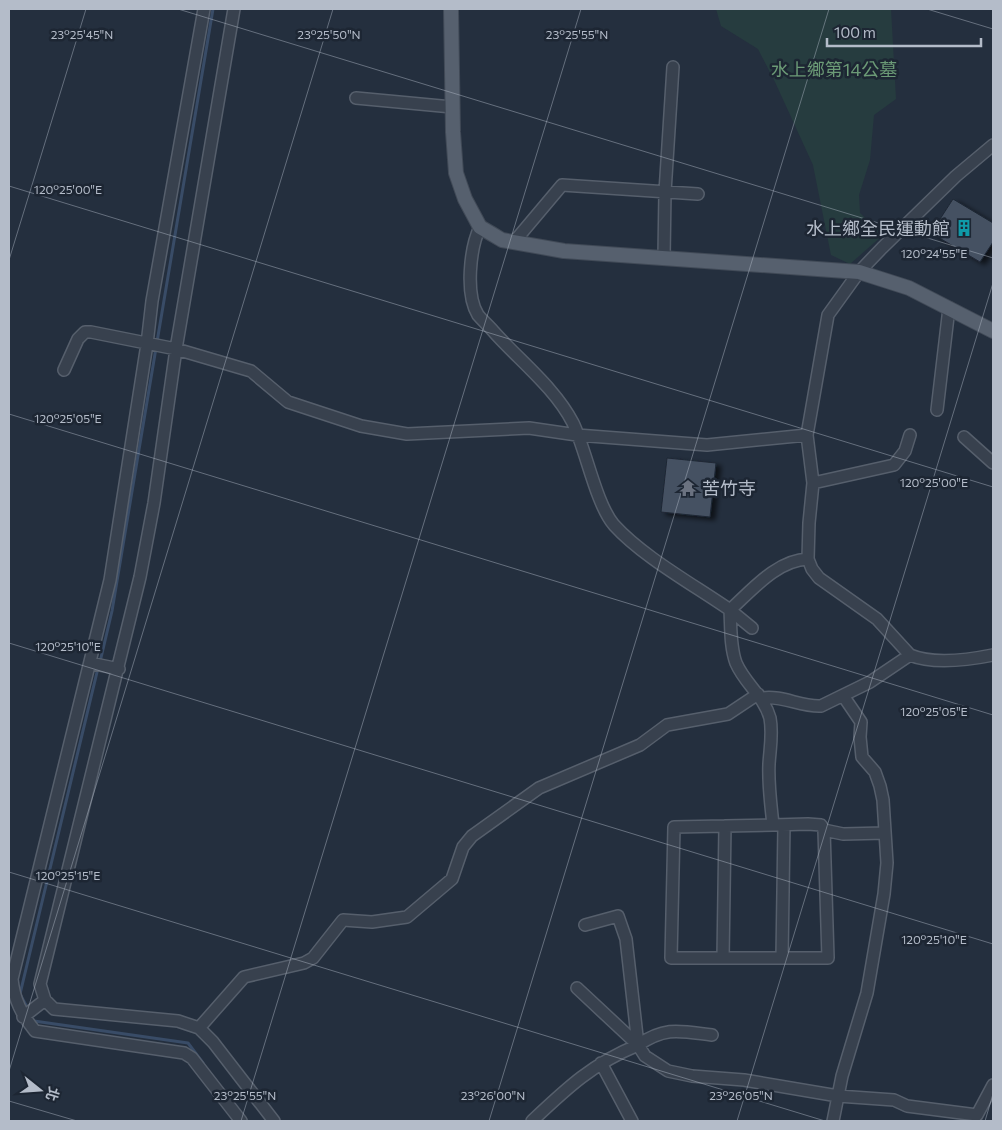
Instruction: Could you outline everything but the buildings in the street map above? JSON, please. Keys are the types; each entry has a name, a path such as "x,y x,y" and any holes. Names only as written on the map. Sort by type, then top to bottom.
{"main road":[{"path":"451,9 452,107 456,173 465,199 480,227 502,240 564,250 859,272 909,288 993,331"}],"street":[{"path":"204,9 152,301 110,580 12,979 14,996 23,1017 35,1031 184,1054 192,1058 241,1121"},
{"path":"234,9 176,349 154,503 119,669 40,984 46,1000 54,1009 178,1021 199,1028 213,1042 274,1121"},
{"path":"664,257 665,192 673,67"},
{"path":"356,98 452,107"},
{"path":"993,145 914,215 859,272 828,315 807,436 813,483 808,523 808,559 819,578 877,619 910,655 927,660 977,658 993,655"},
{"path":"514,242 562,185 698,194"},
{"path":"480,227 474,239 471,256 472,296 478,314 553,394 572,422 612,522 624,536 642,550 730,610 752,628"},
{"path":"936,410 949,308"},
{"path":"64,370 78,339 85,332 176,349 251,370 288,402 361,426 407,434 529,428 578,435 707,445 807,436"},
{"path":"813,483 894,465 905,450 910,435"},
{"path":"964,437 993,463"},
{"path":"730,610 780,566 794,559 808,559"},
{"path":"730,610 733,651 736,663 752,689 760,696 769,718 772,737 769,792 779,825 782,958"},
{"path":"199,1028 244,977 308,961 343,920 372,922 407,917 452,879 464,847 472,836 539,788 640,745 667,725 728,714 760,696 775,696 812,706 821,706 844,696 891,669 910,655"},
{"path":"90,663 119,669"},
{"path":"833,1121 838,1096 867,993 884,894 887,863 883,800 878,779 875,772 862,757 861,722 844,696"},
{"path":"824,830 828,958 671,958 674,827 808,824 821,826 824,830 843,834 885,833"},
{"path":"723,958 725,826"},
{"path":"585,926 618,916 626,939 638,1045"},
{"path":"577,988 638,1045 645,1056 668,1071 692,1076 744,1080 838,1096 894,1100 908,1106 977,1115 993,1085"},
{"path":"23,1017 46,1000"},
{"path":"532,1121 581,1075 638,1045 651,1036 672,1030 712,1034"},
{"path":"601,1063 632,1121"}],"green space":[{"name":"水上鄉第14公墓","path":"716,9 891,9 896,99 874,115 870,160 859,195 860,213 883,235 850,264 831,255 813,165 758,49 721,26"}],"waterway":[{"path":"157,342 213,9"},
{"path":"100,662 112,611 156,348"},
{"path":"29,1011 20,994 98,668"},
{"path":"34,1021 188,1043 203,1063"}],"place":[{"name":"水上鄉全民運動館","path":"964,228"},
{"name":"苦竹寺","path":"688,488"}]}
